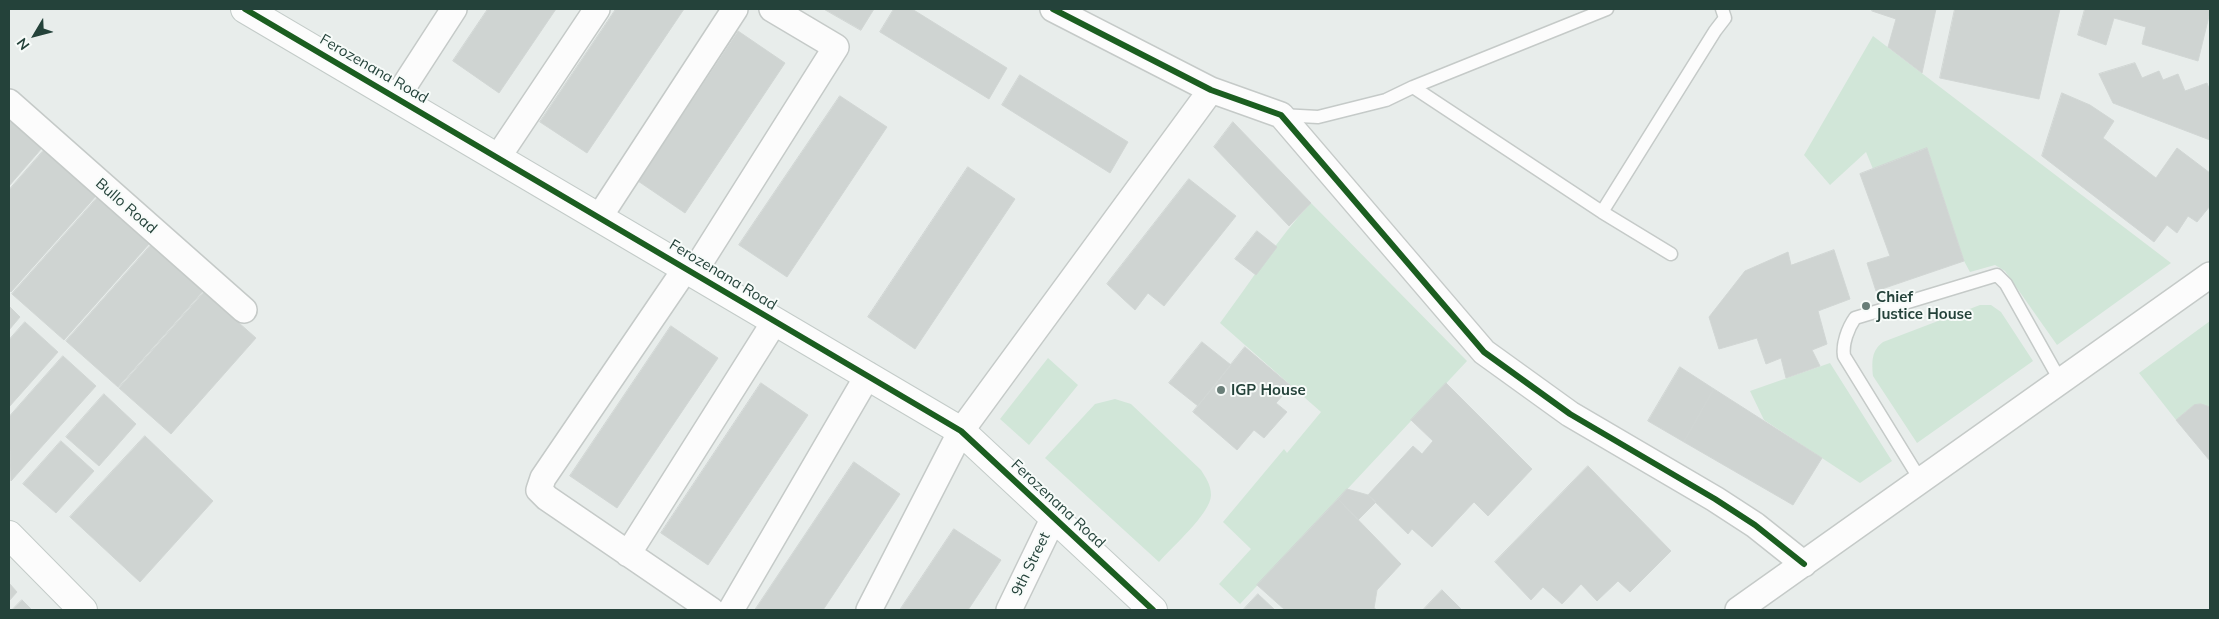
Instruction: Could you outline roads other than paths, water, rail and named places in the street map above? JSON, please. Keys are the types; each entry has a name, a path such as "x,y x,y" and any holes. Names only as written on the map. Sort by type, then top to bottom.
{"street":[{"name":"Ferozenana Road","path":"245,9 961,430 1152,610"},
{"path":"397,97 454,9"},
{"path":"498,157 597,9"},
{"path":"600,216 735,9"},
{"path":"711,610 547,498 539,490 543,478 690,270 836,47 772,9"},
{"path":"1053,9 1211,90 1281,115 1484,352 1570,414 1715,499 1755,525 1804,564"},
{"path":"869,610 961,430 1211,90"},
{"name":"Bullo Road","path":"9,102 244,310"},
{"path":"1738,610 2210,275"},
{"path":"628,554 776,321"},
{"path":"731,610 868,375"},
{"name":"9th Street","path":"1009,610 1054,517"},
{"path":"9,535 83,610"}],"lane":[{"path":"1281,115 1318,117 1386,100 1413,87 1607,9"},
{"path":"1602,212 1725,18 1722,9"},
{"path":"1413,87 1602,212 1671,254"},
{"path":"1921,481 1844,356 1843,350 1850,325 1855,318 1997,274 2006,284 2061,382"}],"place":[{"name":"Chief Justice House","path":"1866,306"},
{"name":"IGP House","path":"1221,390"}]}
